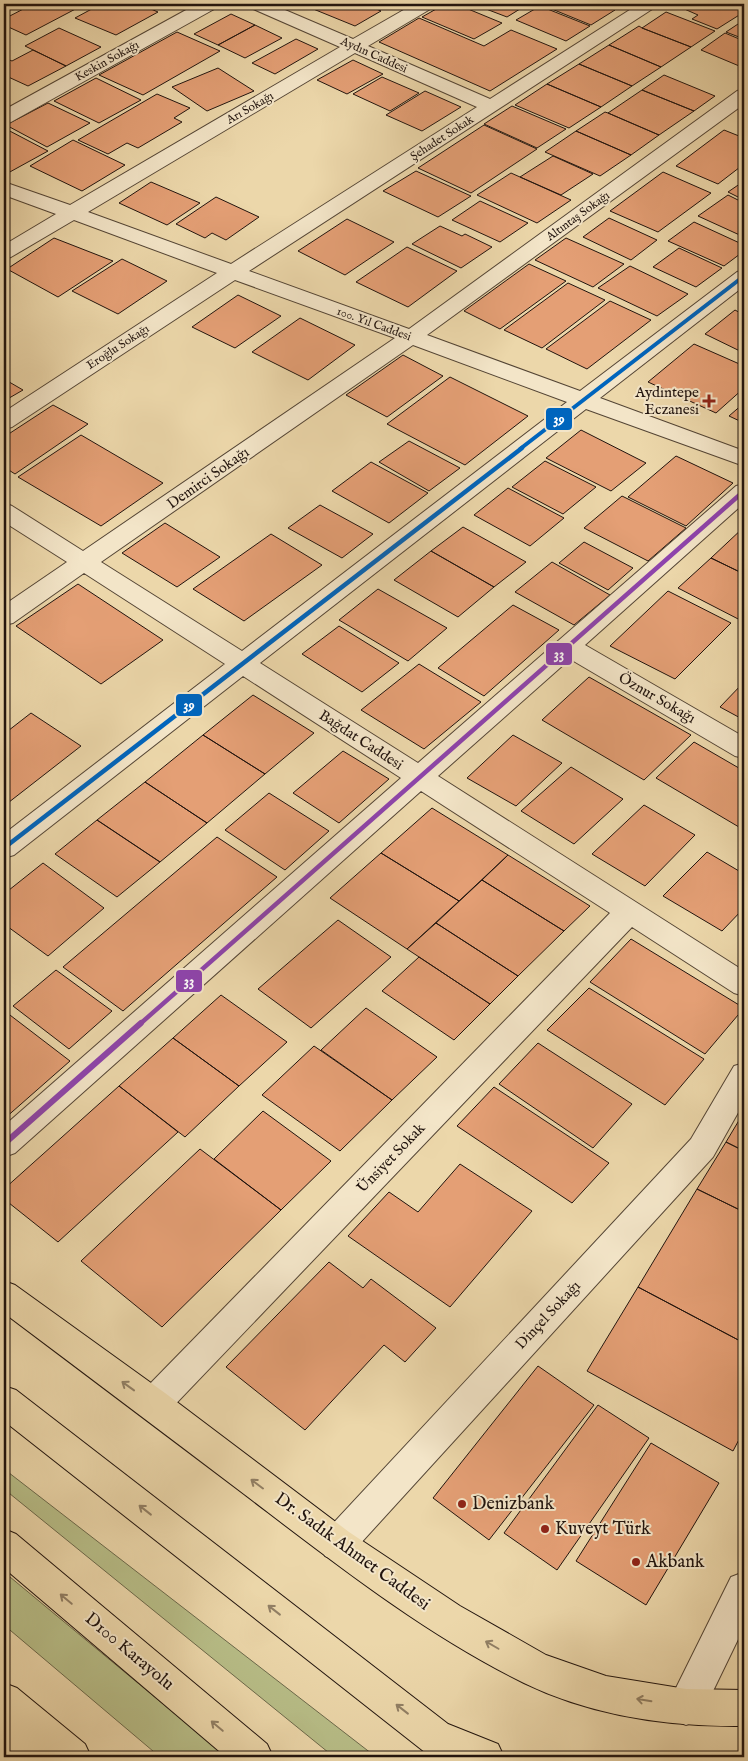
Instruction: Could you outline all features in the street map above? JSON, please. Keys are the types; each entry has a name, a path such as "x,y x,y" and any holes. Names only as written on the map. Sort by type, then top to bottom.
{"main road":[{"name":"Dr. Sadık Ahmet Caddesi","path":"4,1295 153,1404 337,1544 447,1619 537,1670 606,1694 686,1707 744,1708"},
{"path":"4,1401 451,1748 485,1757"},
{"name":"D100 Karayolu","path":"4,1546 254,1757"},
{"path":"4,1701 72,1757"},
{"path":"4,1722 40,1757"}],"street":[{"name":"Keskin Sokağı","path":"4,118 210,4"},
{"name":"Aydın Caddesi","path":"257,4 491,106"},
{"name":"Arı Sokağı","path":"4,253 426,4"},
{"name":"Şehadet Sokak","path":"233,272 651,4"},
{"name":"Altıntaş Sokağı","path":"411,337 744,95"},
{"name":"100. Yıl Caddesi","path":"4,188 744,460"},
{"name":"Eroğlu Sokağı","path":"4,422 233,272"},
{"path":"4,848 744,276"},
{"name":"Demirci Sokağı","path":"4,617 411,337"},
{"path":"4,1144 744,491"},
{"name":"Bağdat Caddesi","path":"4,511 744,985"},
{"name":"Öznur Sokağı","path":"569,646 744,749"},
{"name":"Ünsiyet Sokak","path":"153,1404 630,912"},
{"name":"Dinçel Sokağı","path":"337,1544 702,1148 744,1075"},
{"path":"686,1707 744,1589"}],"green space":[{"path":"4,1469 376,1757 334,1757 4,1489"},
{"path":"4,1572 227,1757 160,1757 4,1625"}],"building":[{"path":"33,4 85,4 26,35 4,25 4,19"},
{"path":"101,4 139,4 158,12 116,35 75,18"},
{"path":"301,4 364,4 381,11 355,26"},
{"path":"445,4 456,4 502,23 474,39 422,17"},
{"path":"473,4 528,4 507,17"},
{"path":"543,4 599,4 615,10 591,25"},
{"path":"673,4 730,4 744,10 744,12 717,29 692,19 698,15"},
{"path":"540,6 590,26 566,41 516,20"},
{"path":"666,12 715,31 691,47 642,28"},
{"path":"231,14 255,25 218,45 194,34"},
{"path":"419,18 484,46 511,30 557,49 490,91 379,42"},
{"path":"744,20 744,39 726,32"},
{"path":"255,25 282,38 245,58 218,45"},
{"path":"639,26 691,47 661,67 609,45"},
{"path":"59,28 101,47 66,66 25,46"},
{"path":"177,32 220,51 143,95 99,75"},
{"path":"725,33 744,41 744,68 701,50"},
{"path":"296,39 318,49 275,74 252,63"},
{"path":"609,45 661,67 632,86 579,64"},
{"path":"33,50 66,66 28,86 4,75 4,60 12,61"},
{"path":"353,60 383,74 347,94 317,80"},
{"path":"579,64 632,86 601,107 547,84"},
{"path":"218,68 254,91 207,111 172,87"},
{"path":"664,75 715,96 694,111 642,90"},
{"path":"382,77 419,93 390,111 353,94"},
{"path":"96,78 141,100 99,123 54,101"},
{"path":"547,84 601,107 569,128 515,105"},
{"path":"642,90 694,111 659,135 608,113"},
{"path":"425,91 461,107 422,131 386,115"},
{"path":"157,94 190,108 174,118 182,122 138,148 127,143 108,154 78,140"},
{"path":"48,103 90,123 47,147 6,125"},
{"path":"512,106 566,129 537,148 484,124"},
{"path":"605,112 659,135 631,155 576,131"},
{"path":"484,125 537,149 471,193 418,168"},
{"path":"4,128 48,151 8,173 4,171"},
{"path":"724,130 744,138 744,164 718,184 676,166"},
{"path":"576,131 631,155 600,176 545,152"},
{"path":"73,140 125,165 82,191 30,166"},
{"path":"553,156 593,174 561,195 520,177"},
{"path":"416,171 471,196 438,217 383,191"},
{"path":"663,172 711,193 658,232 610,211"},
{"path":"511,173 571,200 537,223 477,195"},
{"path":"744,181 744,200 728,192"},
{"path":"151,182 200,203 167,225 119,203"},
{"path":"728,195 744,203 744,237 698,216"},
{"path":"216,197 259,217 226,240 212,233 205,238 176,224"},
{"path":"480,201 528,223 500,242 452,220"},
{"path":"609,218 657,240 631,260 583,237"},
{"path":"347,219 394,242 345,275 298,251"},
{"path":"694,222 744,245 744,251 724,266 668,241"},
{"path":"440,226 462,236 465,234 492,247 461,268 412,244"},
{"path":"54,238 113,261 58,297 7,269"},
{"path":"566,238 624,264 593,287 535,260"},
{"path":"407,247 457,271 408,307 356,282"},
{"path":"679,248 722,268 696,287 653,267"},
{"path":"122,259 167,281 118,314 72,291"},
{"path":"529,264 566,281 500,329 464,311"},
{"path":"630,266 688,294 657,316 598,288"},
{"path":"568,283 605,300 542,348 504,330"},
{"path":"238,295 281,316 235,348 192,327"},
{"path":"610,301 651,320 587,369 546,349"},
{"path":"735,310 744,315 744,353 705,334"},
{"path":"300,318 355,345 308,380 252,352"},
{"path":"694,344 744,366 744,388 716,413 648,382"},
{"path":"403,355 443,376 387,417 346,395"},
{"path":"450,377 528,416 465,465 387,424"},
{"path":"4,379 23,390 4,401"},
{"path":"744,403 744,423 729,416"},
{"path":"53,405 88,424 15,474 4,467 4,437"},
{"path":"581,430 646,463 611,491 546,458"},
{"path":"81,435 163,483 101,526 18,477"},
{"path":"409,441 460,468 429,491 379,462"},
{"path":"676,456 733,483 686,526 628,497"},
{"path":"545,461 596,487 563,514 512,487"},
{"path":"371,462 428,493 389,523 332,491"},
{"path":"508,488 564,518 530,546 474,515"},
{"path":"622,496 686,528 648,561 584,528"},
{"path":"320,505 373,534 342,558 288,528"},
{"path":"165,523 220,557 177,587 122,553"},
{"path":"463,527 526,562 494,587 431,551"},
{"path":"744,527 744,574 711,558"},
{"path":"271,534 322,565 244,621 193,589"},
{"path":"584,542 633,568 608,590 559,563"},
{"path":"431,551 494,587 458,617 394,580"},
{"path":"711,558 744,574 744,622 678,588"},
{"path":"552,562 610,595 574,625 515,592"},
{"path":"78,584 163,640 101,684 16,626"},
{"path":"378,589 447,628 408,661 339,620"},
{"path":"668,591 731,623 675,679 610,646"},
{"path":"513,605 559,630 484,696 438,668"},
{"path":"339,626 399,663 362,692 302,654"},
{"path":"419,664 481,702 424,749 361,710"},
{"path":"589,677 691,735 644,780 542,720"},
{"path":"744,682 744,720 720,707"},
{"path":"253,695 314,733 265,774 203,735"},
{"path":"31,713 81,746 4,806 4,734"},
{"path":"203,735 265,774 207,823 145,782"},
{"path":"513,735 562,763 516,806 467,778"},
{"path":"694,742 744,771 744,830 656,778"},
{"path":"343,751 389,779 339,823 293,793"},
{"path":"571,767 623,799 574,844 521,811"},
{"path":"145,782 207,823 160,862 97,820"},
{"path":"269,793 329,831 285,870 225,830"},
{"path":"644,805 695,835 645,886 592,854"},
{"path":"432,808 508,855 459,901 381,853"},
{"path":"97,820 160,862 117,897 55,854"},
{"path":"217,837 277,877 123,1011 63,967"},
{"path":"707,852 744,874 744,908 722,931 663,896"},
{"path":"381,853 459,901 407,949 330,898"},
{"path":"508,855 590,906 564,931 482,880"},
{"path":"43,863 104,908 48,956 4,924 4,894"},
{"path":"482,880 564,931 518,976 436,923"},
{"path":"338,920 391,957 311,1028 258,989"},
{"path":"436,923 518,976 490,1004 407,949"},
{"path":"631,939 744,1008 705,1054 590,982"},
{"path":"419,957 490,1004 454,1040 382,991"},
{"path":"56,970 112,1011 69,1049 13,1006"},
{"path":"589,988 704,1059 665,1105 547,1030"},
{"path":"221,995 287,1042 239,1086 173,1038"},
{"path":"366,1008 437,1057 392,1100 321,1050"},
{"path":"6,1012 70,1061 4,1119 4,1014"},
{"path":"173,1038 239,1086 185,1137 119,1086"},
{"path":"538,1043 632,1104 593,1148 499,1084"},
{"path":"314,1046 392,1100 340,1151 262,1095"},
{"path":"119,1086 178,1132 58,1242 4,1199 4,1189"},
{"path":"494,1087 609,1163 572,1203 457,1126"},
{"path":"263,1111 331,1161 281,1210 214,1159"},
{"path":"744,1112 744,1151 726,1142"},
{"path":"726,1142 744,1151 744,1212 697,1189"},
{"path":"200,1149 281,1210 162,1327 81,1261"},
{"path":"460,1164 532,1211 450,1307 348,1236 389,1192 418,1212"},
{"path":"697,1189 744,1212 744,1343 638,1287"},
{"path":"329,1262 363,1288 371,1279 436,1328 405,1362 384,1345 305,1430 226,1367"},
{"path":"638,1287 744,1343 744,1430 733,1451 587,1371"},
{"path":"538,1366 594,1405 489,1540 433,1498"},
{"path":"598,1405 649,1438 557,1570 504,1533"},
{"path":"651,1443 719,1483 646,1605 576,1561"}],"transit line":[{"name":"39","path":"4,848 744,276"},
{"name":"33","path":"4,1144 744,491"}],"place":[{"name":"Aydıntepe Eczanesi","path":"709,401"},
{"name":"Denizbank","path":"462,1504"},
{"name":"Kuveyt Türk","path":"545,1529"},
{"name":"Akbank","path":"636,1562"}]}
